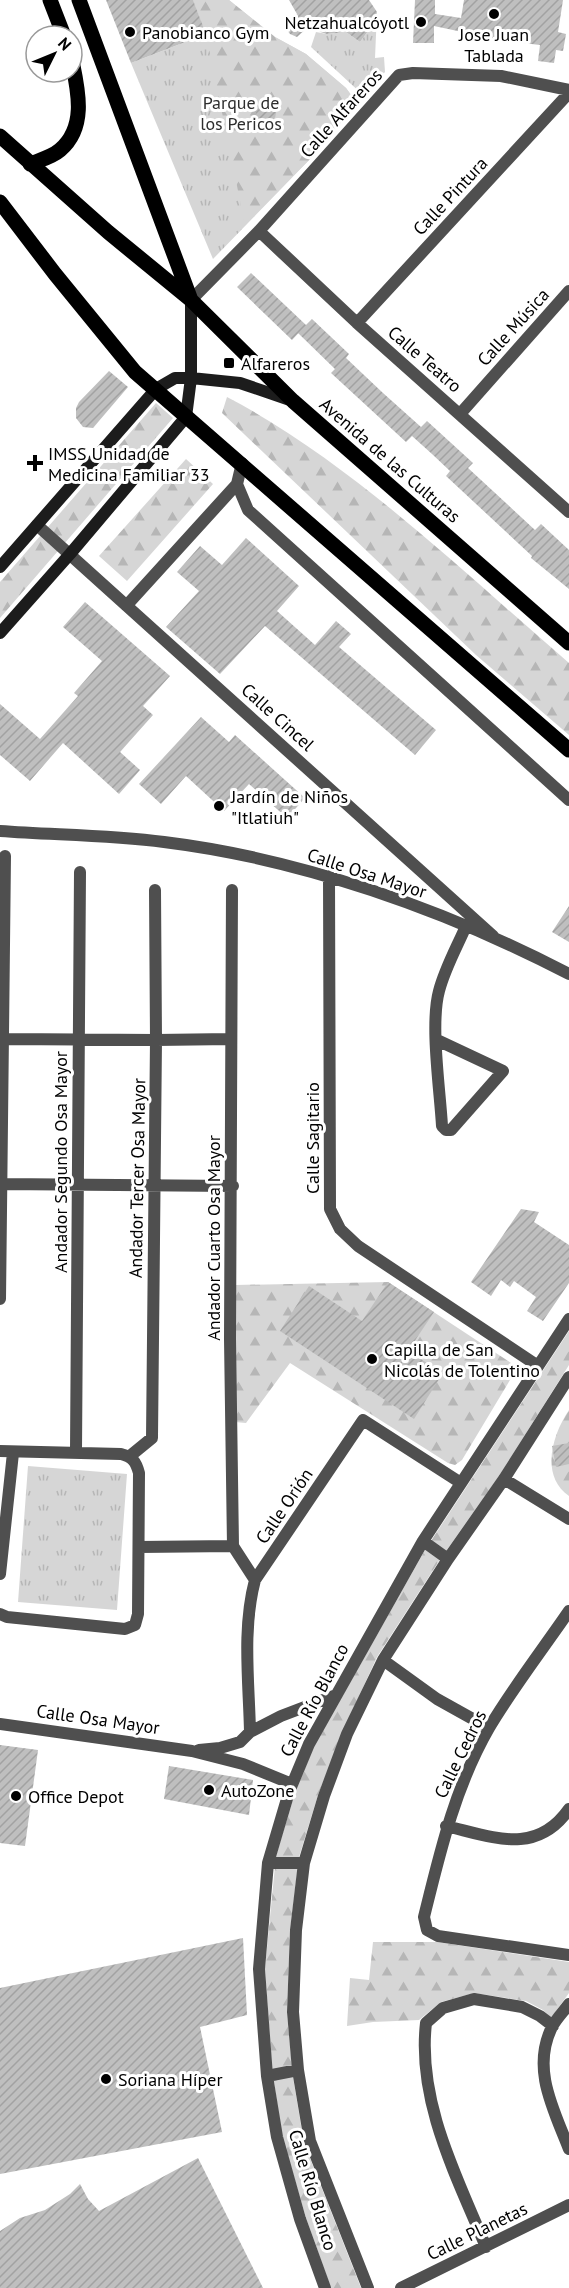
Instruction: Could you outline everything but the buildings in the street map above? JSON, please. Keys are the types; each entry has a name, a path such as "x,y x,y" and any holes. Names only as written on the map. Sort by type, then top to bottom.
{"main road":[{"path":"50,0 59,24"},
{"name":"Avenida de las Culturas","path":"79,0 191,300 293,401 569,643"},
{"path":"30,164 60,151 74,130 79,104 76,84"},
{"path":"0,136 108,232 191,300"},
{"path":"0,202 135,372 569,750"}],"street":[{"name":"Calle Alfareros","path":"191,300 259,231 399,75 413,73 501,76 569,92"},
{"name":"Calle Pintura","path":"357,323 569,92"},
{"name":"Calle Teatro","path":"259,231 357,323 566,504"},
{"name":"Calle Música","path":"460,414 569,291"},
{"name":"Avenida de las Culturas","path":"186,417 191,378 191,300"},
{"path":"0,567 156,389 175,378 240,383 293,401"},
{"path":"0,633 186,417"},
{"path":"128,605 237,484 242,463"},
{"path":"237,484 248,510 569,800"},
{"name":"Calle Cincel","path":"37,525 493,936"},
{"name":"Calle Osa Mayor","path":"0,831 164,842 329,876 493,936 569,974"},
{"path":"0,1299 5,856"},
{"name":"Andador Segundo Osa Mayor","path":"76,1452 80,872"},
{"name":"Calle Sagitario","path":"329,876 330,1209 340,1229 358,1246 538,1366"},
{"name":"Andador Tercer Osa Mayor","path":"130,1456 152,1438 156,1040 155,890"},
{"name":"Andador Cuarto Osa Mayor","path":"232,890 231,1339 234,1546"},
{"path":"437,1040 503,1071 451,1130 446,1130 442,1126 437,1040 436,1013 439,991 466,926"},
{"path":"3,1039 231,1039"},
{"path":"2,1184 233,1186"},
{"name":"Calle Río Blanco","path":"325,2288 300,2219 277,2137 267,2076 259,1969 268,1863 292,1785 309,1744 336,1695 423,1541 569,1319"},
{"name":"Calle Río Blanco","path":"368,2288 310,2142 298,2070 293,2012 296,1930 304,1863 324,1796 343,1744 383,1660 569,1377"},
{"name":"Calle Orión","path":"250,1732 248,1620 255,1580 363,1420 461,1483"},
{"path":"0,1451 76,1452 130,1456 137,1463 139,1473 138,1614 135,1625 125,1629 7,1617 0,1614"},
{"path":"0,1574 13,1452"},
{"path":"504,1479 569,1519"},
{"path":"423,1541 448,1559"},
{"path":"139,1547 234,1546 255,1580"},
{"name":"Calle Cedros","path":"569,1611 489,1728 465,1777 446,1826 424,1917 427,1930 438,1936 569,1955"},
{"path":"383,1660 437,1699 489,1728"},
{"name":"Calle Osa Mayor","path":"192,1751 220,1748 240,1742 250,1732 282,1716 336,1695"},
{"name":"Calle Osa Mayor","path":"0,1724 192,1751 243,1764 292,1785"},
{"path":"446,1826 493,1837 529,1839 546,1833 561,1820 569,1809"},
{"path":"268,1863 304,1863"},
{"path":"486,2247 450,2160 430,2103 424,2040 426,2023 443,2008 474,1999 522,2007 553,2026"},
{"path":"569,2004 553,2026 547,2042 543,2066 545,2088 569,2149"},
{"path":"267,2076 298,2070"},
{"name":"Calle Planetas","path":"401,2288 569,2205"}],"green space":[{"name":"Parque de los Pericos","path":"193,0 229,0 275,37 306,54 346,88 357,103 313,156 213,259 131,63 206,34"},
{"path":"193,0 229,0 275,37 306,54 346,88 357,103 313,156 245,225 206,34"},
{"path":"377,12 375,58 384,57 385,72 364,96 311,47 316,32 327,34 346,32 360,42 371,27"},
{"path":"227,397 273,423 362,486 405,520 569,663 569,735 476,655 222,413"},
{"path":"156,403 173,418 0,618 0,582"},
{"path":"186,459 213,484 127,581 99,556"},
{"path":"388,1282 514,1365 516,1370 462,1460 455,1465 448,1463 290,1363 246,1423 235,1422 236,1285"},
{"path":"569,1331 569,1365 499,1476 439,1561 377,1657 343,1731 318,1795 299,1857 290,1930 287,2013 293,2077 304,2143 361,2288 331,2288 306,2218 282,2136 272,2068 265,1968 276,1856 295,1793 314,1746 425,1550"},
{"path":"569,1410 569,1496 554,1478 552,1455 558,1431"},
{"path":"28,1466 127,1474 117,1610 18,1602"},
{"path":"373,1942 437,1942 569,1962 569,1993 551,2018 543,2010 526,2001 474,1993 441,2002 419,2020 373,2022 347,2026 350,1978 369,1980"}],"place":[{"name":"Jose Juan Tablada","path":"494,14"},
{"name":"Netzahualcóyotl","path":"421,22"},
{"name":"Panobianco Gym","path":"130,32"},
{"name":"Alfareros","path":"229,363"},
{"name":"IMSS Unidad de Medicina Familiar 33","path":"35,463"},
{"name":"Jardín de Niños \"Itlatiuh\"","path":"219,806"},
{"name":"Capilla de San Nicolás de Tolentino","path":"372,1359"},
{"name":"AutoZone","path":"209,1790"},
{"name":"Office Depot","path":"16,1796"},
{"name":"Soriana Híper","path":"106,2079"}]}
